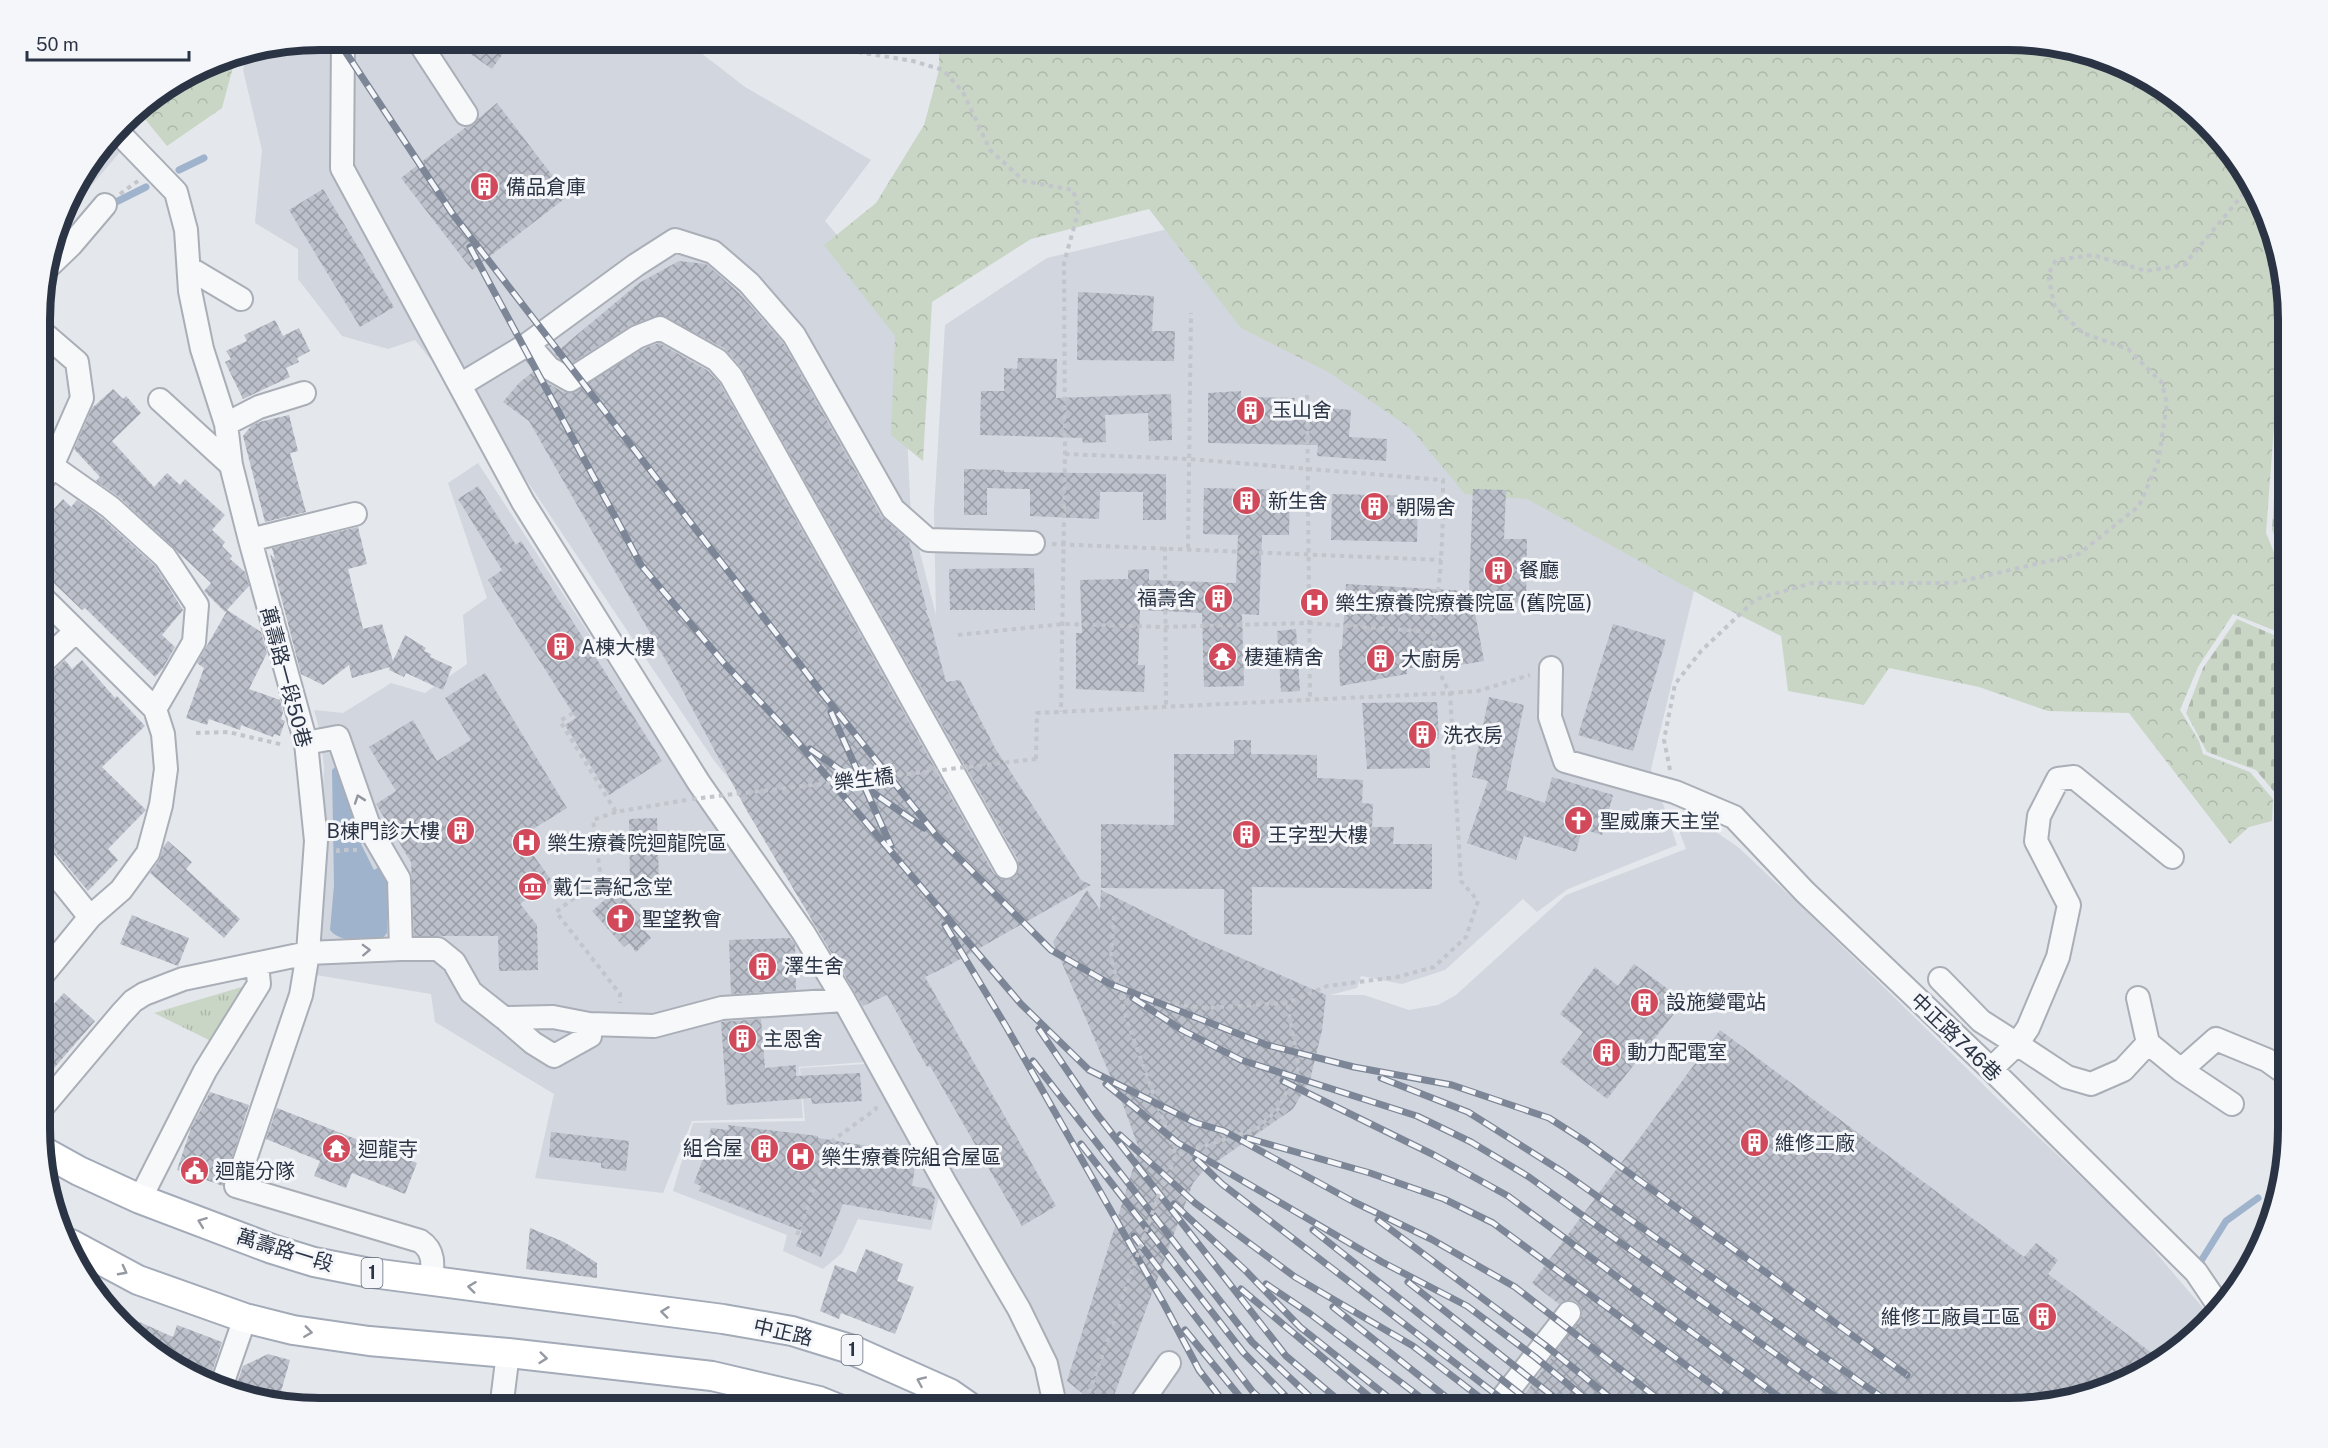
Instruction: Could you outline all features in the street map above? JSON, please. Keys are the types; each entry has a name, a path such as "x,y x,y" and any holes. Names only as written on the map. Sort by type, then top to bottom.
{"main road":[{"name":"萬壽路一段","path":"51,1155 140,1199 272,1249 314,1262 431,1282 723,1319"},
{"path":"77,1247 138,1280 245,1318 293,1330 369,1341 508,1353 712,1376 795,1398"},
{"name":"中正路","path":"723,1319 792,1331 850,1349 956,1398"}],"street":[{"path":"343,50 342,168 523,502 699,783 803,932 844,1000 945,1183 1019,1309 1046,1364 1053,1398"},
{"path":"424,50 466,114"},
{"name":"萬壽路一段50巷","path":"122,136 176,192 186,230 190,291 202,349 226,424 231,465 286,678 298,709 306,743 316,841 308,952 301,995 236,1186 420,1241 430,1249 432,1255 431,1282"},
{"path":"57,259 105,204"},
{"path":"460,386 528,344 636,265 675,240 713,252 749,283 794,335 893,509 928,540 1033,543"},
{"path":"189,268 241,299"},
{"path":"528,344 549,368 570,380 637,337 660,328 717,360 731,376 1006,867"},
{"path":"50,339 77,362 82,398 50,467"},
{"path":"226,424 259,407 304,393"},
{"path":"160,400 231,465"},
{"path":"50,476 110,507 165,557 197,605 194,642 155,709"},
{"path":"250,540 355,514"},
{"path":"50,606 155,709 163,734 166,769 161,805 148,853 120,890 90,917 50,966"},
{"path":"50,656 76,631"},
{"name":"中正路746巷","path":"1551,668 1550,717 1565,761 1675,792 1734,817 1805,892 1991,1069 2196,1272 2216,1302"},
{"path":"306,743 338,737 370,829 399,879 401,949"},
{"path":"1991,1069 2017,1044 2028,1028 2058,957 2069,905 2036,841 2039,816 2058,779 2074,777 2172,856"},
{"path":"50,867 90,917"},
{"path":"50,1098 133,1001 160,987 183,979 308,952 438,949 454,962 471,993 532,1043 554,1056 590,1036 589,1024"},
{"path":"140,1199 205,1071 259,984 257,964"},
{"path":"1940,979 1981,1021 2067,1077 2091,1084 2122,1071 2148,1043"},
{"path":"2138,998 2148,1043 2181,1070 2232,1104"},
{"path":"504,1018 553,1017 589,1024 654,1026 722,1008 844,1000"},
{"path":"2181,1070 2216,1039 2267,1060 2278,1068"},
{"path":"1503,1398 1569,1313"},
{"path":"223,1381 245,1318"},
{"path":"502,1398 508,1353"},
{"path":"1145,1398 1169,1363"}],"path":[{"path":"843,50 913,62 943,70 963,92 990,150 1024,181 1073,190 1079,209 1064,263 1065,454 1061,712 1478,691 1551,668"},
{"path":"105,204 153,170"},
{"path":"1675,792 1664,740 1675,684 1701,651 1756,599 1812,583 1954,583 2079,554 2139,506 2158,462 2166,405 2162,383 2128,349 2083,333 2055,307 2048,275 2056,260 2093,255 2146,271 2184,265 2246,191"},
{"path":"1188,548 1191,313"},
{"path":"1307,395 1310,701"},
{"path":"1065,454 1190,459 1443,480 1442,560 1433,632 1441,677 1450,693 1461,880 1478,901 1466,937 1434,967 1397,977 1327,986 1287,1003 1205,1008 1122,997"},
{"path":"1033,543 1442,560"},
{"path":"1165,548 1166,707"},
{"path":"958,634 1063,624 1164,627 1308,623 1433,632"},
{"name":"樂生橋","path":"616,812 692,798 1036,759 1036,713 1061,712"},
{"path":"573,713 560,722 616,812 593,820 601,880 556,912 620,994 619,1025"},
{"path":"196,733 228,732 285,745 306,743"},
{"path":"338,860 338,850 364,850"},
{"path":"1089,1393 1159,1194 1176,1156 1127,1021 1111,957 1114,916"},
{"path":"1176,1156 1258,1128 1278,1109 1299,1067 1287,1003"},
{"path":"797,1235 832,1141 876,1109 874,1100"}],"shaded area":[{"path":"302,50 697,50 745,87 871,160 825,221 909,318 907,433 911,518 936,615 934,511 945,325 1047,258 1180,226 1524,492 1694,591 1651,769 1677,845 1568,889 1537,912 1523,899 1445,970 1402,984 1361,976 1357,988 1330,995 1364,995 1409,1010 1438,1005 1456,995 1566,895 1686,849 1671,809 1713,830 1738,847 1802,907 1999,1100 2134,1227 2207,1312 2173,1343 2128,1371 2079,1389 2026,1398 1072,1398 1065,1393 1017,1284 842,980 872,967 846,919 715,762 519,469 415,340 388,349 342,336 298,279 298,249 255,223 262,150 243,70 246,60"},
{"path":"113,144 120,152 75,206 95,169"},
{"name":"樂生療養院迴龍院區","path":"478,463 675,766 784,920 866,1062 799,1067 803,1118 692,1121 663,1193 535,1178 554,1094 435,1022 431,994 310,974 317,938 324,767 320,732 314,710 343,713 391,683 425,693 467,664 463,615 487,598 448,483"},
{"name":"樂生療養院組合屋區","path":"867,1064 939,1197 931,1230 858,1219 842,1253 823,1269 783,1251 787,1235 673,1191 693,1123 805,1121 800,1068"}],"green space":[{"path":"939,50 2026,50 2079,59 2112,70 2144,86 2187,116 2212,141 2233,169 2258,216 2269,249 2276,284 2278,420 2274,427 2266,533 2278,562 2278,632 2233,614 2198,667 2180,710 2199,741 2203,754 2250,772 2273,799 2272,821 2249,827 2230,844 2129,713 2048,711 1979,687 1889,668 1864,705 1788,691 1781,636 1721,606 1527,499 1465,494 1410,428 1330,373 1241,328 1149,209 1031,239 932,302 923,461 891,435 895,336 824,245 876,203 924,125 939,70"},
{"path":"234,64 222,108 167,146 142,115 169,95 200,77"},
{"path":"2278,435 2278,544 2272,530"},
{"path":"2237,619 2278,637 2278,823 2275,793 2256,770 2207,752 2186,713 2203,668"},
{"path":"245,986 211,1041 154,1013"}],"water":[{"path":"335,767 364,842 361,844 374,870 379,867 387,882 387,933 382,939 347,940 330,930 334,885 332,770"}],"building":[{"path":"465,50 505,50 492,69"},
{"name":"備品倉庫","path":"497,103 568,196 472,270 401,178 466,127 474,125"},
{"path":"323,189 394,307 360,327 289,210"},
{"path":"679,261 706,264 739,293 783,343 881,516 909,541 927,610 925,610 946,682 960,680 995,748 1081,880 1091,885 925,977 1056,1206 1022,1226 887,995 863,1006 747,811 677,680 529,421 503,402 519,383 534,371 542,380 563,392 571,393 643,349 659,343 708,371 720,384 994,874 1005,880 1013,878 1019,868 1018,860 741,367 724,348 660,315 630,326 570,364 554,354 639,283"},
{"path":"1078,292 1154,296 1152,331 1175,331 1174,361 1077,360"},
{"path":"275,320 283,336 299,328 310,351 297,358 299,362 286,368 290,377 243,399 225,362 231,359 226,351 247,341 244,335"},
{"path":"1018,358 1057,359 1056,398 1171,394 1172,440 1149,441 1148,413 1105,415 1106,442 1083,443 1082,438 980,435 981,391 1004,391 1004,368 1017,369"},
{"path":"113,389 123,399 126,396 141,413 112,441 154,487 167,473 180,485 185,479 225,515 212,530 225,542 222,546 232,556 230,559 245,572 249,586 227,610 261,632 267,653 249,689 280,700 283,712 281,719 285,721 280,736 274,734 273,737 241,725 240,730 209,719 207,725 186,718 204,668 197,663 227,611 225,612 204,591 211,583 119,497 96,481 100,477 74,449 92,408"},
{"path":"1241,391 1241,397 1295,398 1294,405 1351,410 1349,437 1387,439 1386,461 1317,456 1318,445 1208,443 1208,393"},
{"path":"289,415 298,451 290,453 306,512 265,522 243,436 251,426 259,422"},
{"path":"964,469 1004,470 1004,472 1166,474 1166,520 1143,520 1143,492 1100,492 1099,519 1030,516 1030,489 987,488 987,515 964,515"},
{"name":"A棟大樓","path":"478,486 516,545 521,541 662,761 609,795 565,725 576,718 488,580 502,570 458,499"},
{"path":"1204,488 1290,490 1289,535 1262,535 1259,615 1242,614 1244,686 1204,687 1202,613 1140,610 1138,665 1145,665 1144,692 1076,689 1076,633 1082,633 1080,580 1128,579 1128,570 1149,569 1149,580 1236,583 1238,535 1203,534"},
{"path":"1473,489 1506,490 1504,539 1527,539 1526,603 1473,602 1484,661 1448,667 1407,668 1407,674 1340,686 1339,649 1342,649 1346,584 1469,591"},
{"name":"朝陽舍","path":"1332,494 1418,496 1417,542 1331,540"},
{"path":"63,499 71,507 77,500 102,518 155,566 183,610 162,635 175,647 155,677 85,608 82,610 50,580 50,513"},
{"path":"358,527 367,564 348,569 363,629 382,624 393,661 405,635 426,648 424,651 431,654 430,657 452,667 443,690 406,673 404,677 389,670 390,667 352,678 349,665 323,685 301,674 270,554 275,559 272,548"},
{"path":"1034,568 1035,610 950,610 949,569"},
{"path":"1613,624 1666,640 1633,751 1578,735"},
{"path":"1296,629 1300,691 1281,692 1277,631"},
{"path":"65,660 72,669 82,660 115,698 117,696 145,726 102,767 146,810 108,849 118,860 88,891 50,847 50,674"},
{"name":"B棟門診大樓","path":"485,673 567,808 520,837 552,881 520,904 537,925 538,970 499,971 498,936 414,936 411,862 376,804 396,791 369,747 413,720 437,761 471,740 445,698"},
{"path":"1489,697 1524,705 1506,790 1545,803 1552,777 1613,795 1602,835 1582,829 1576,852 1524,836 1516,860 1467,843 1488,781 1472,777"},
{"name":"洗衣房","path":"1437,702 1439,739 1429,739 1430,768 1367,769 1362,703"},
{"name":"王字型大樓","path":"1234,740 1251,740 1251,754 1317,755 1317,778 1363,780 1362,803 1373,804 1372,827 1394,827 1393,844 1432,844 1432,889 1252,887 1252,935 1224,934 1224,889 1101,888 1101,824 1174,825 1174,754 1234,754"},
{"path":"657,818 659,883 630,884 629,819"},
{"path":"168,841 192,862 186,869 240,919 224,938 150,873 159,861"},
{"name":"聖望教會","path":"617,889 650,926 645,931 651,938 636,952 629,943 624,947 592,911"},
{"path":"1087,890 1100,910 1101,890 1189,934 1186,934 1326,995 1322,1030 1310,1080 1293,1109 1203,1171 1193,1183 1113,1398 1088,1398 1067,1381 1139,1149 1125,1110 1053,942"},
{"path":"132,915 189,938 178,966 120,944"},
{"name":"澤生舍","path":"790,938 795,944 796,990 731,994 729,940"},
{"path":"1634,964 1684,1001 1607,1099 1560,1062 1583,1032 1560,1014 1595,967 1618,986"},
{"path":"64,993 95,1021 50,1073 50,1037 54,1033 50,1030 50,1008"},
{"name":"主恩舍","path":"761,1019 765,1068 796,1065 796,1076 860,1073 862,1101 812,1104 811,1098 727,1105 721,1022"},
{"name":"維修工廠","path":"1720,1030 2024,1257 2036,1243 2058,1260 2048,1274 2155,1355 2128,1371 2095,1384 2061,1393 2026,1398 1522,1398 1582,1315 1581,1307 1577,1302 1570,1300 1559,1304 1532,1283"},
{"path":"210,1092 249,1105 223,1186 177,1170 191,1128"},
{"name":"迴龍寺","path":"277,1108 417,1163 405,1194 352,1173 346,1188 314,1176 320,1161 266,1139"},
{"path":"728,1125 818,1136 818,1138 910,1153 909,1159 916,1160 912,1186 929,1189 935,1197 931,1220 843,1204 821,1257 796,1246 802,1231 699,1191 701,1186 694,1183 705,1154 711,1128 729,1130"},
{"path":"551,1132 629,1141 626,1171 601,1168 601,1163 549,1157"},
{"path":"530,1228 564,1242 597,1263 597,1278 526,1269"},
{"path":"866,1249 903,1264 897,1281 914,1287 895,1334 841,1313 839,1319 820,1311 835,1265 856,1273"},
{"path":"125,1316 173,1337 177,1325 222,1342 211,1376 169,1353 141,1332"},
{"path":"268,1354 290,1360 280,1395 236,1385 243,1366"}],"waterway":[{"path":"179,170 204,158"},
{"path":"108,206 146,187"},
{"path":"2201,1261 2226,1221 2258,1198"}],"railway":[{"path":"344,50 452,213 822,693 937,836 1051,950 1110,984 1267,1045 1354,1067 1452,1085 1549,1118 1585,1141 1907,1375"},
{"path":"470,247 641,565 723,662 795,739 1021,1004 1089,1070 1196,1123 1224,1131 1354,1202 1431,1239 1515,1287 1657,1398"},
{"path":"831,712 891,846"},
{"path":"810,749 924,828"},
{"path":"945,925 1007,1028 1199,1370 1221,1398"},
{"path":"1133,998 1182,1030 1241,1060 1417,1116 1471,1142 1529,1177 1837,1398"},
{"path":"1039,1029 1096,1113 1286,1356 1336,1398"},
{"path":"1033,1061 1252,1342 1311,1398"},
{"path":"1381,1078 1468,1112 1563,1172 1883,1398"},
{"path":"1283,1081 1434,1155 1508,1196 1781,1398"},
{"path":"1106,1084 1178,1143 1382,1262 1467,1306 1585,1398"},
{"path":"1120,1135 1195,1203 1295,1277 1413,1346 1481,1398"},
{"path":"1247,1138 1370,1173 1444,1199 1493,1223 1730,1398"},
{"path":"1081,1144 1243,1352 1287,1398"},
{"path":"1196,1159 1222,1184 1501,1398"},
{"path":"1174,1204 1246,1271 1300,1327 1389,1398"},
{"path":"1378,1220 1545,1345 1610,1398"},
{"path":"1313,1230 1525,1398"},
{"path":"1134,1236 1260,1398"},
{"path":"1408,1282 1555,1398"},
{"path":"1266,1284 1309,1313 1421,1398"},
{"path":"1241,1289 1371,1398"},
{"path":"1333,1307 1447,1398"},
{"path":"1185,1330 1241,1398"}],"place":[{"name":"備品倉庫","path":"485,187"},
{"name":"玉山舍","path":"1251,410"},
{"name":"新生舍","path":"1247,501"},
{"name":"朝陽舍","path":"1375,507"},
{"name":"餐廳","path":"1498,570"},
{"name":"福壽舍","path":"1218,598"},
{"name":"樂生療養院療養院區 (舊院區)","path":"1314,603"},
{"name":"A棟大樓","path":"560,647"},
{"name":"棲蓮精舍","path":"1223,657"},
{"name":"大廚房","path":"1380,659"},
{"name":"洗衣房","path":"1422,735"},
{"name":"聖威廉天主堂","path":"1579,821"},
{"name":"B棟門診大樓","path":"461,831"},
{"name":"王字型大樓","path":"1247,835"},
{"name":"樂生療養院迴龍院區","path":"526,843"},
{"name":"戴仁壽紀念堂","path":"532,887"},
{"name":"聖望教會","path":"621,919"},
{"name":"澤生舍","path":"763,966"},
{"name":"設施變電站","path":"1645,1002"},
{"name":"主恩舍","path":"742,1039"},
{"name":"動力配電室","path":"1606,1052"},
{"name":"維修工廠","path":"1754,1143"},
{"name":"組合屋","path":"764,1148"},
{"name":"迴龍寺","path":"337,1149"},
{"name":"樂生療養院組合屋區","path":"800,1157"},
{"name":"迴龍分隊","path":"194,1171"},
{"name":"維修工廠員工區","path":"2042,1317"}]}
